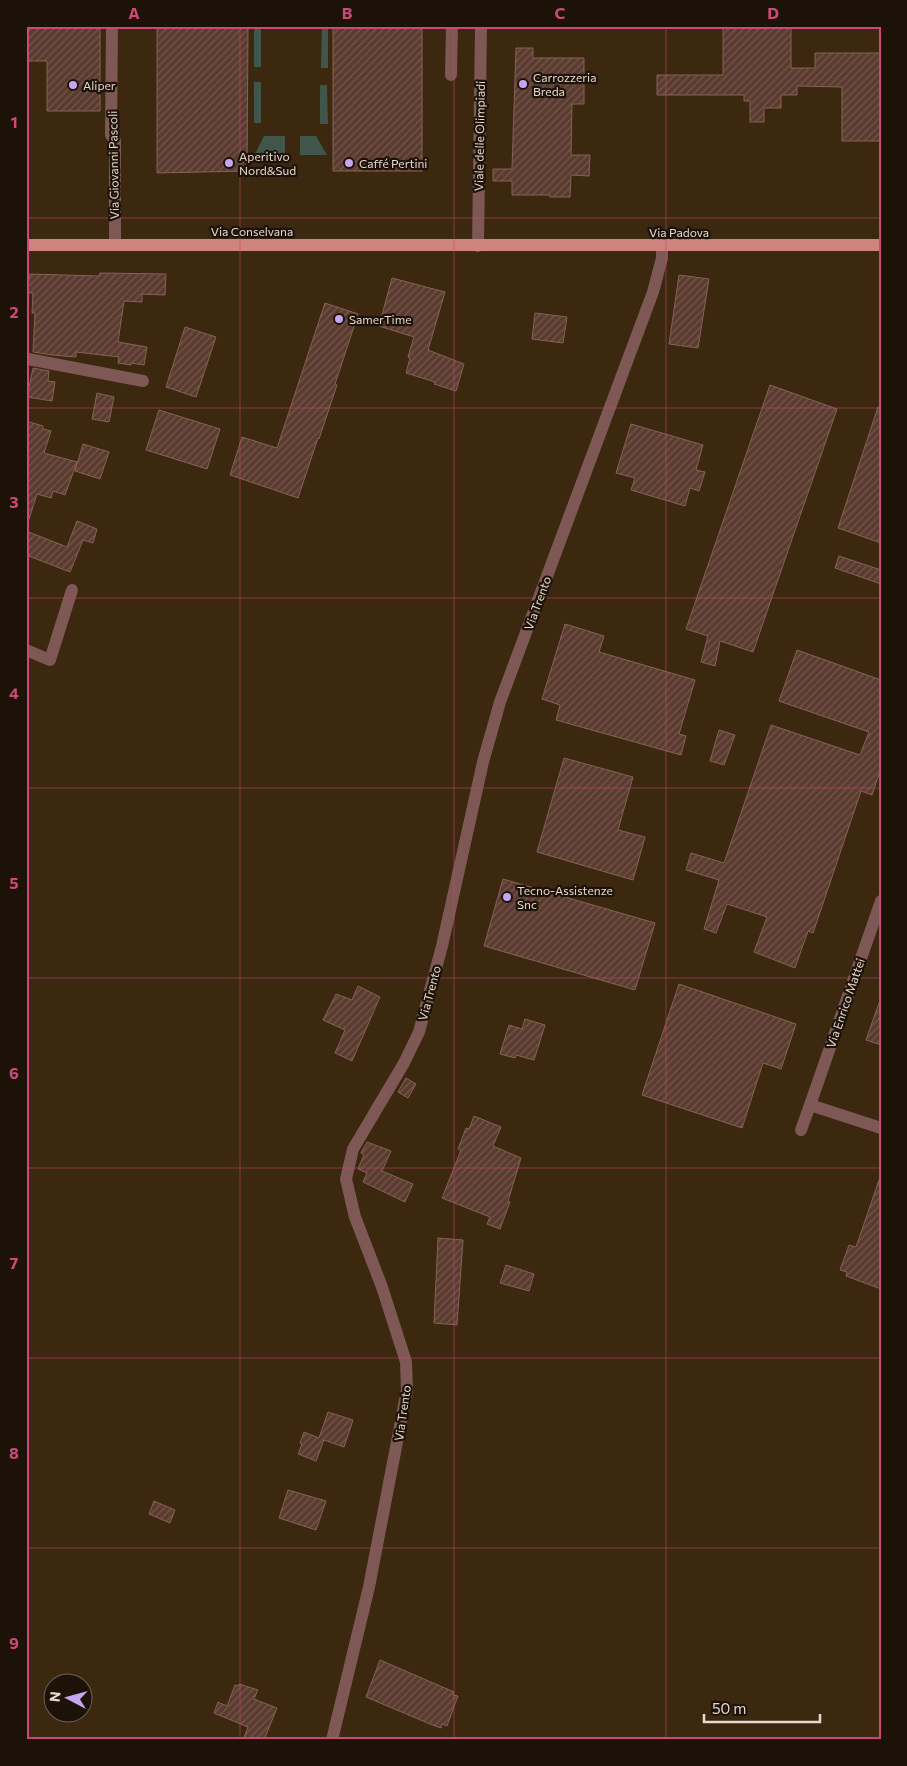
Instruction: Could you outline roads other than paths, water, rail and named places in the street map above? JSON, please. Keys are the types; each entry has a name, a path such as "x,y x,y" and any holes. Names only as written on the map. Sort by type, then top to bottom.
{"main road":[{"name":"Via Conselvana","path":"26,245 478,246"},
{"name":"Via Padova","path":"478,246 881,245"}],"street":[{"name":"Via Giovanni Pascoli","path":"112,26 115,245"},
{"path":"452,26 452,75"},
{"name":"Viale delle Olimpiadi","path":"478,246 481,26"},
{"name":"Via Trento","path":"332,1740 369,1587 407,1390 406,1362 382,1287 355,1217 346,1179 353,1148 404,1063 419,1032 442,946 483,762 500,702 652,292 662,258 662,246"},
{"path":"27,361 143,381"},
{"path":"26,650 50,660 72,590"},
{"name":"Via Enrico Mattei","path":"801,1130 881,901"},
{"path":"810,1105 881,1128"}],"place":[{"name":"Carrozzeria Breda","path":"523,84"},
{"name":"Aliper","path":"73,85"},
{"name":"Aperitivo Nord&Sud","path":"229,163"},
{"name":"Caffé Pertini","path":"349,163"},
{"name":"SamerTime","path":"339,319"},
{"name":"Tecno-Assistenze Snc","path":"507,897"}]}
